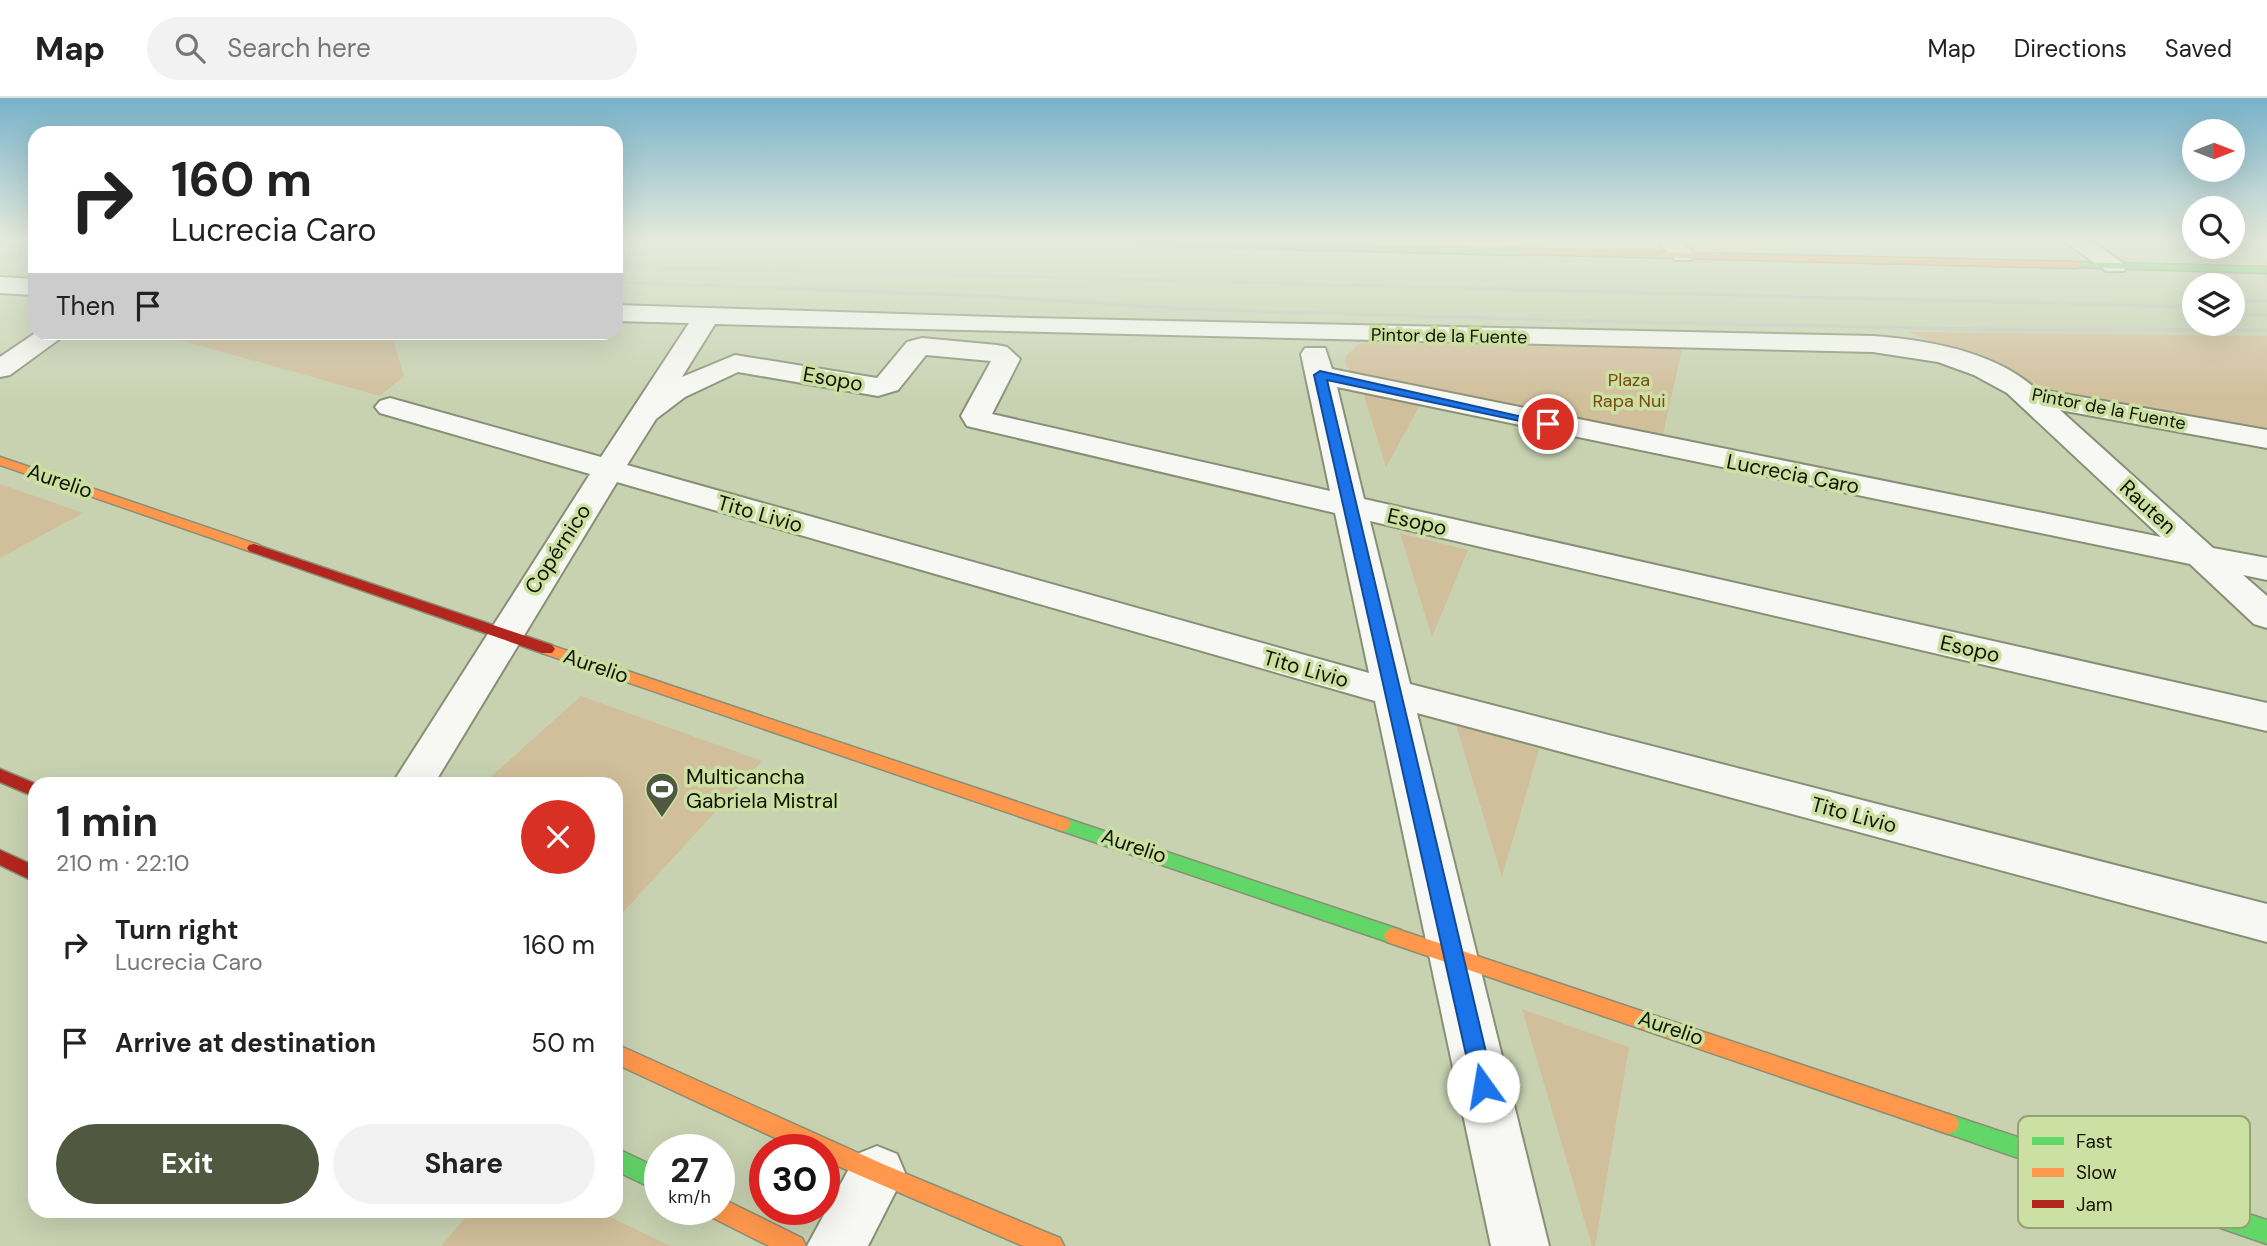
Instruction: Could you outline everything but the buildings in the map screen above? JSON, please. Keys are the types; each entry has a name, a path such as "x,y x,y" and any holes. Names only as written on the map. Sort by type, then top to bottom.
{"street":[{"name":"Pintor de la Fuente","path":"623,313 1894,346 1933,352 1978,367 2003,378 2029,397 2267,439"},
{"name":"Copérnico","path":"417,777 503,635 648,412 706,317"},
{"path":"1310,333 1520,1246"},
{"path":"0,369 44,340"},
{"name":"Esopo","path":"648,412 675,391 735,363 878,387 888,384 917,348 922,346 997,353 1006,359 976,416 978,420 2267,717"},
{"name":"Lucrecia Caro","path":"1320,375 1649,446 2267,569"},
{"name":"Rauten","path":"2029,397 2267,617"},
{"name":"Tito Livio","path":"390,407 1393,693 2267,923"},
{"name":"Aurelio","path":"0,461 503,635 1453,953 2018,1147"},
{"path":"0,775 28,788"},
{"path":"0,857 28,871"},
{"path":"623,1057 877,1173 1052,1246"},
{"path":"623,1162 644,1173"},
{"path":"835,1246 877,1173"},
{"path":"735,1217 794,1246"},
{"name":"Aurelio","path":"2250,1226 2267,1232"}],"green space":[{"path":"1908,332 2267,336 2267,431 2061,394"},
{"path":"181,340 393,340 404,376 380,396"},
{"name":"Plaza Rapa Nui","path":"1371,342 1682,349 1662,439 1354,374 1346,366 1345,358 1358,344"},
{"path":"1363,392 1420,405 1386,467"},
{"path":"0,484 83,513 0,558"},
{"path":"1400,533 1468,550 1432,637"},
{"name":"Multicancha Gabriela Mistral","path":"581,696 762,761 623,912 623,777 491,777"},
{"path":"1456,725 1539,749 1502,877"},
{"path":"1522,1009 1629,1047 1595,1246 1592,1246"},
{"path":"465,1218 612,1218 670,1246 441,1246"}],"railway":[{"path":"974,296 1188,309 1586,321 2024,330 2267,330"},
{"path":"1754,296 2182,307"},
{"path":"2245,301 2267,301"},
{"path":"2245,315 2267,315"}],"traffic: fast":[{"path":"1062,824 1394,936"},
{"path":"1948,1124 2018,1148"},
{"path":"623,1162 644,1173"},
{"path":"2250,1226 2267,1232"}],"traffic: slow":[{"path":"0,461 254,548"},
{"path":"547,649 1062,824"},
{"path":"1394,936 1948,1124"},
{"path":"623,1057 877,1173 1052,1246"},
{"path":"735,1217 794,1246"}],"traffic: jam":[{"path":"254,548 547,649"},
{"path":"0,775 28,788"},
{"path":"0,857 28,871"}],"place":[{"name":"Multicancha Gabriela Mistral","path":"662,819"}],"route":[{"path":"1483,1086 1320,375 1548,424"}]}
